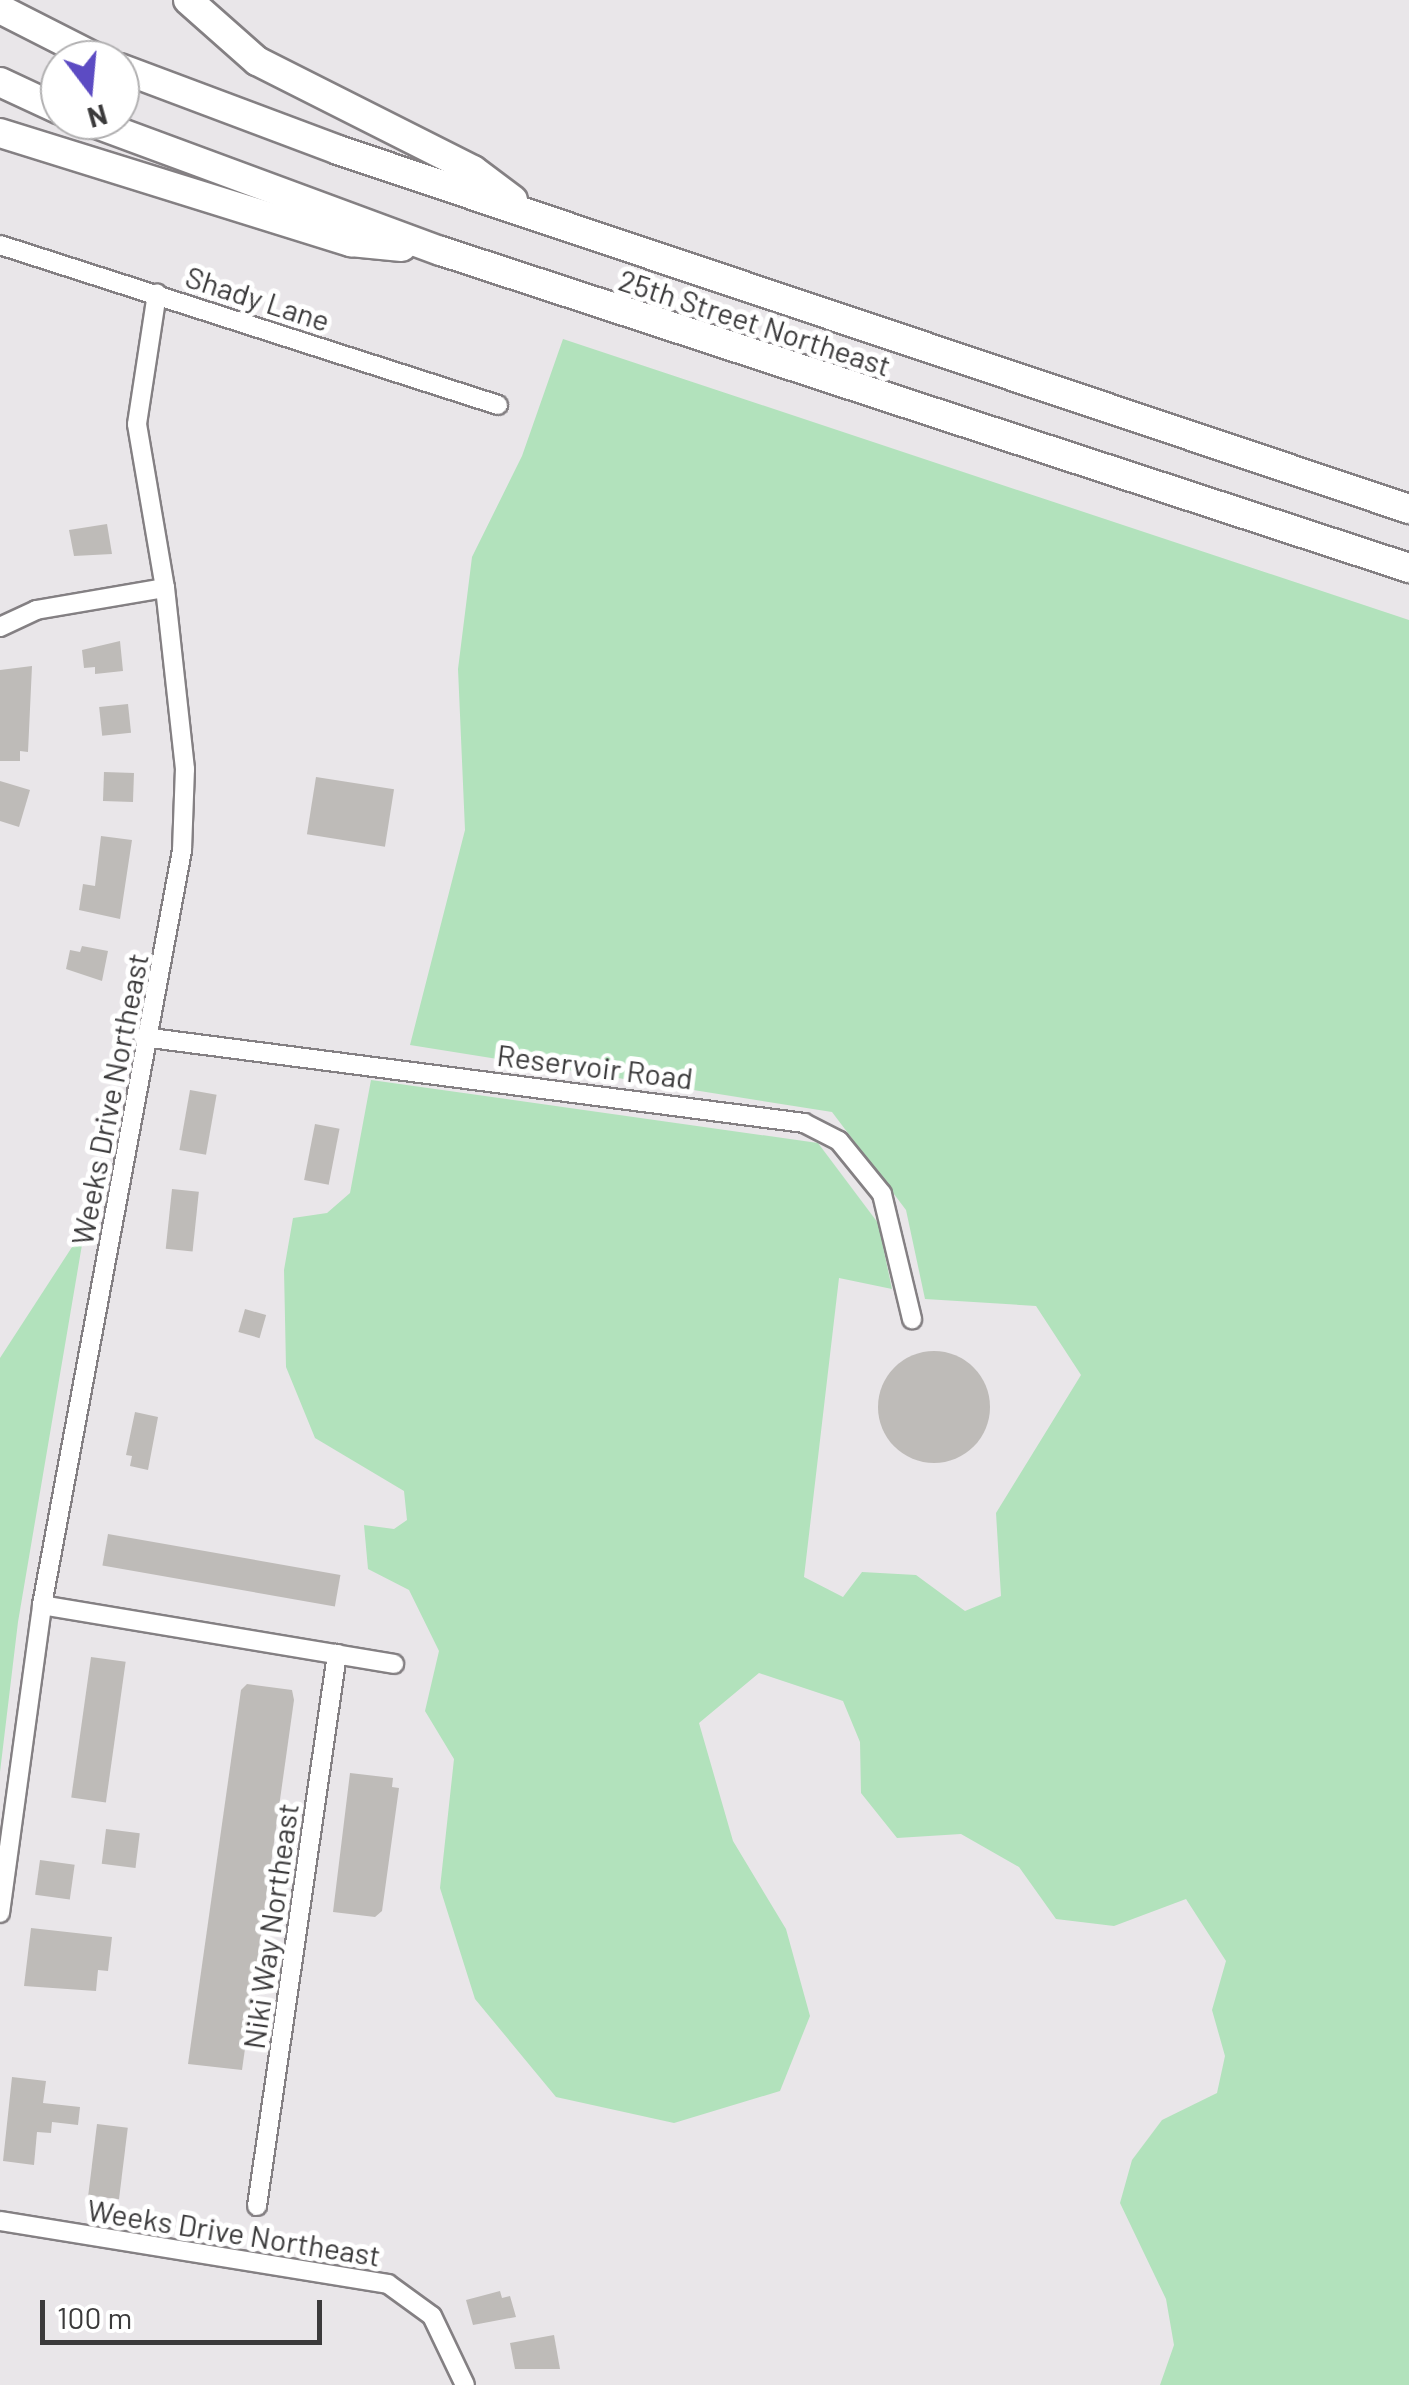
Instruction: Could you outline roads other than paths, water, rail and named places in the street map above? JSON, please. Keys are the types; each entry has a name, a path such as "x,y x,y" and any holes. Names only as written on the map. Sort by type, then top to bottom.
{"highway":[{"path":"188,0 256,61 472,170 530,213"},
{"path":"0,8 62,40"},
{"name":"25th Street Northeast","path":"140,76 338,150 1409,509"},
{"path":"0,82 40,101"},
{"path":"0,132 351,242 441,252"},
{"name":"25th Street Northeast","path":"140,140 441,252 1409,568"}],"street":[{"name":"Shady Lane","path":"0,245 498,405"},
{"name":"Weeks Drive Northeast","path":"0,1913 42,1605 144,1037 170,932 182,850 185,769 165,588 137,424 157,294"},
{"path":"0,626 36,610 165,588"},
{"name":"Reservoir Road","path":"144,1037 804,1123 839,1142 882,1194 912,1319"},
{"path":"42,1605 394,1664"},
{"name":"Niki Way Northeast","path":"257,2206 337,1654"},
{"name":"Weeks Drive Northeast","path":"0,2222 388,2284 432,2316 465,2385"}]}
